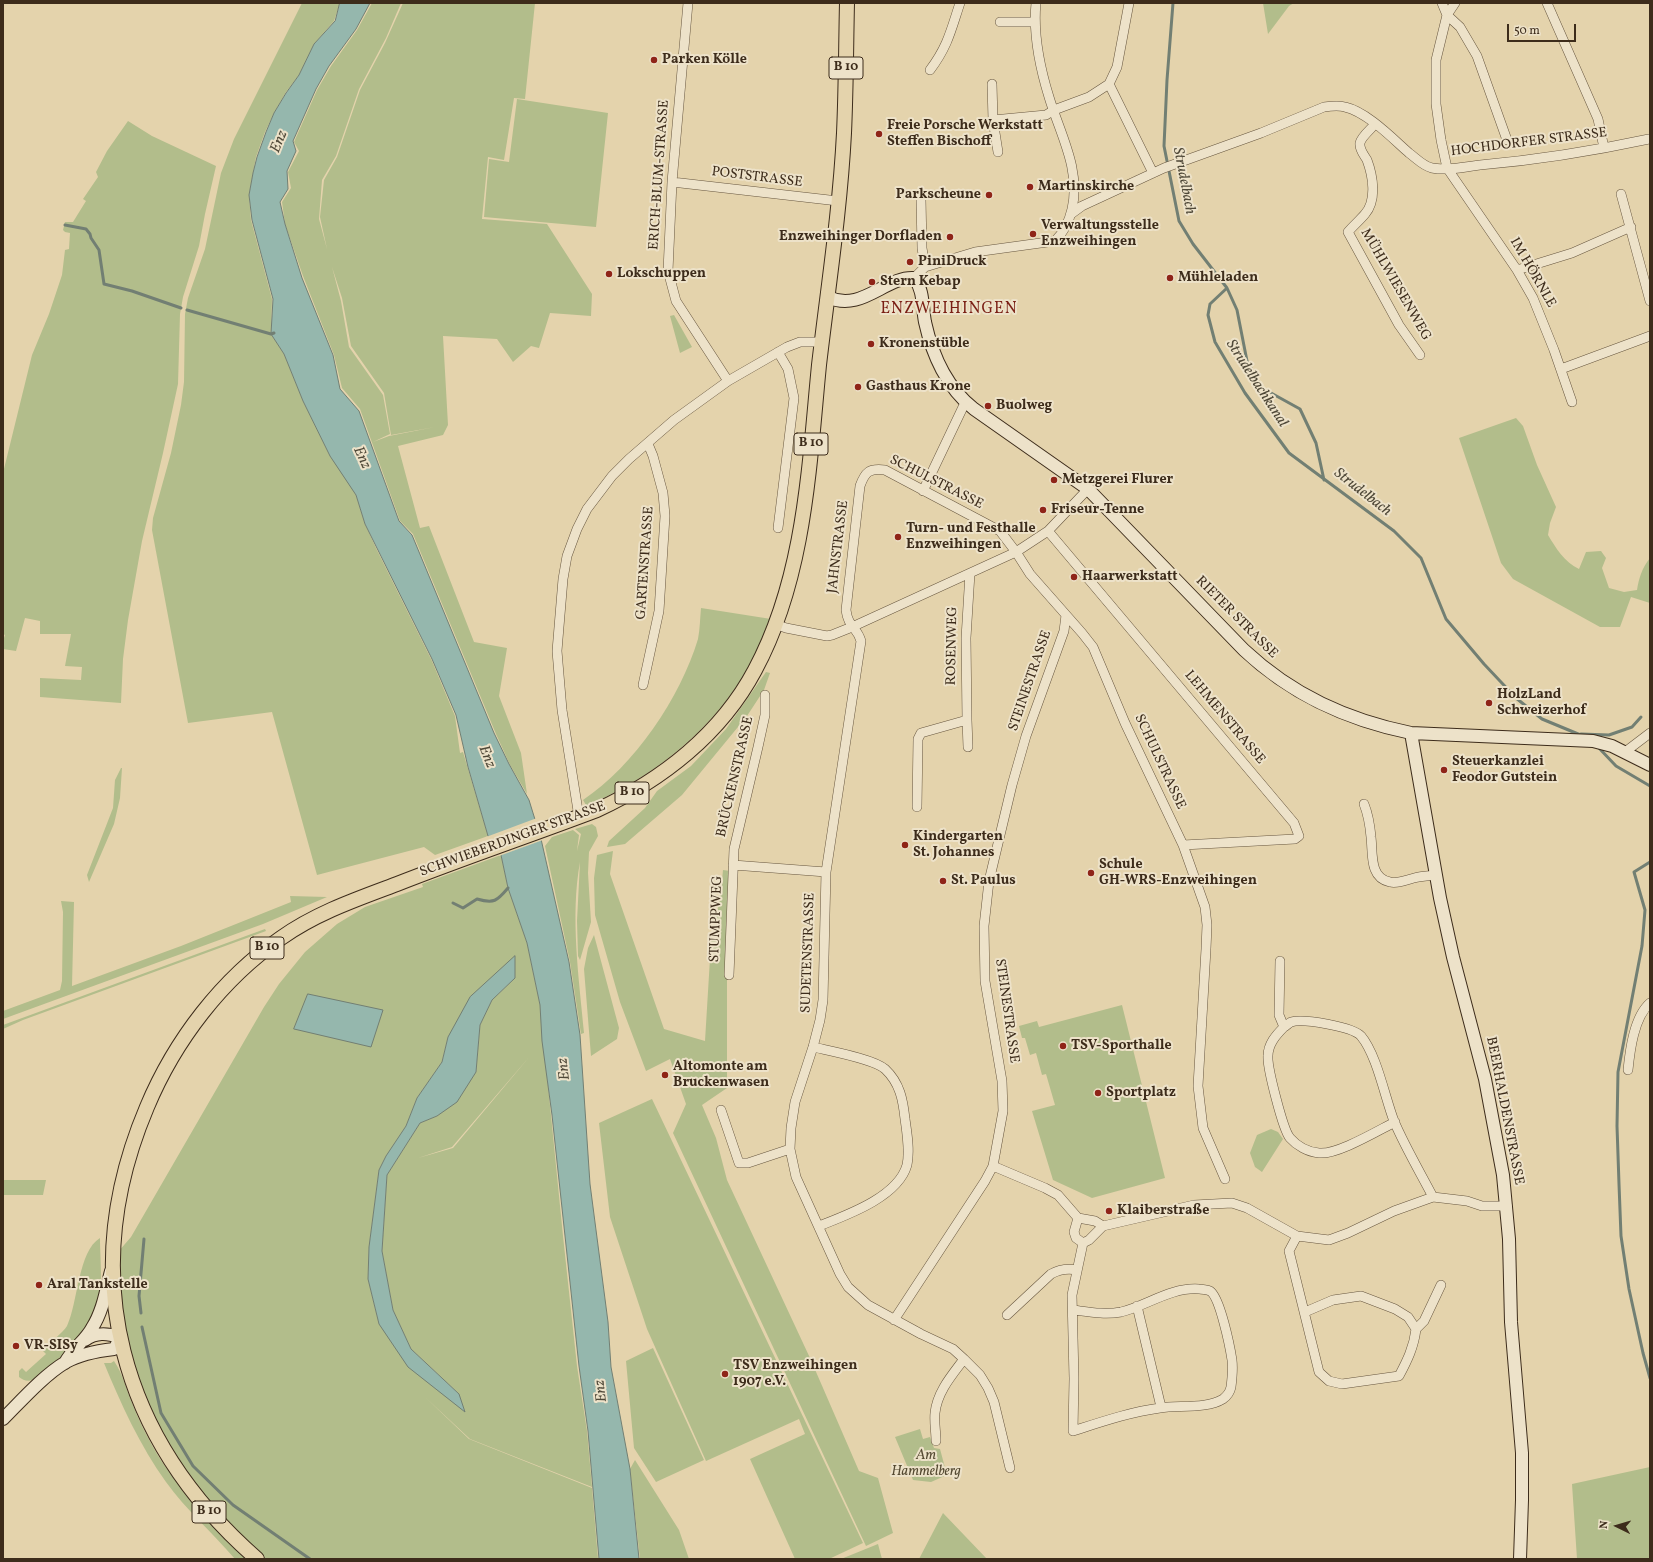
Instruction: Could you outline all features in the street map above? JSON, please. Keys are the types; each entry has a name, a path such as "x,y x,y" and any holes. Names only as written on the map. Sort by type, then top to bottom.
{"main road":[{"name":"SCHWIEBERDINGER STRASSE","path":"120,1338 116,1313 113,1258 115,1223 121,1188 129,1158 143,1117 160,1078 182,1041 226,986 251,961 268,947 298,927 353,900 579,817 615,802 650,782 702,740 722,718 746,685 763,654 788,585 800,526 838,202 844,134 847,3"},
{"name":"B 10","path":"120,1338 129,1373 143,1409 151,1428 169,1459 206,1509 257,1559"}],"street":[{"name":"ERICH-BLUM-STRASSE","path":"688,3 672,182 668,271 676,301 728,381"},
{"path":"930,70 948,43 960,3"},
{"path":"828,297 840,301 857,299 868,296 903,279 914,278 925,267 990,249 1055,241 1062,234 1071,214 1074,201 1075,183 1067,147 1049,99 1042,73 1036,22 1036,3"},
{"path":"993,120 1046,115 1054,110 1088,97 1109,84 1117,67 1129,3"},
{"path":"1442,3 1447,15 1460,27 1477,56 1507,140"},
{"path":"1447,168 1440,140 1436,97 1436,60 1447,15 1455,3"},
{"path":"1547,3 1598,119 1604,148"},
{"path":"1000,22 1036,22"},
{"path":"992,84 993,120 998,152"},
{"path":"1109,84 1153,173"},
{"name":"HOCHDORFER STRASSE","path":"1071,214 1082,206 1164,168 1261,133 1324,107 1334,105 1346,106 1357,111 1430,168 1513,163 1649,139"},
{"name":"MÜHLWIESENWEG","path":"1375,124 1360,142 1360,148 1366,159 1371,174 1371,204 1366,213 1348,232 1399,325 1420,355"},
{"name":"IM HÖRNLE","path":"1447,168 1517,270 1533,298 1561,369 1572,402"},
{"name":"POSTSTRASSE","path":"672,182 838,202"},
{"path":"1621,194 1631,226 1650,301"},
{"path":"921,199 922,248 925,267"},
{"path":"1517,270 1572,253 1631,226"},
{"name":"RIETER STRASSE","path":"914,278 920,288 925,321 935,353 950,384 966,403 1088,488 1244,650 1275,677 1307,696 1338,711 1375,724 1411,733 1583,740 1605,743 1650,764"},
{"path":"1561,369 1650,336"},
{"path":"579,817 562,710 557,651 563,579 567,556 577,529 587,509 612,476 630,459 674,420 728,381 778,352 800,342 822,342"},
{"path":"778,352 791,378 794,403 778,528"},
{"path":"924,491 966,403"},
{"name":"GARTENSTRASSE","path":"643,684 659,612 665,516 663,493 653,456 648,444"},
{"name":"SCHULSTRASSE","path":"868,471 876,469 884,470 1000,531 1030,574 1093,647 1158,794 1183,844 1205,907 1207,925 1198,1086 1203,1128 1225,1179"},
{"name":"JAHNSTRASSE","path":"852,627 847,619 846,610 860,486 868,471"},
{"path":"775,624 786,628 827,636 852,627 1016,552 1048,531 1088,488"},
{"name":"LEHMENSTRASSE","path":"1048,531 1294,823 1299,836 1295,839 1183,844"},
{"name":"ROSENWEG","path":"968,747 966,638 970,573"},
{"name":"STEINESTRASSE","path":"894,1320 994,1166 1003,1111 1002,1081 985,981 985,911 989,881 1012,784 1026,736 1064,631 1066,615"},
{"name":"SUDETENSTRASSE","path":"852,627 859,634 861,641 826,872 823,1000 820,1020 813,1047 795,1102 791,1128 790,1149 796,1177 840,1274 848,1287 868,1305 894,1320 953,1349 980,1375 994,1402 1010,1468"},
{"name":"BRÜCKENSTRASSE","path":"733,865 734,849 765,715 765,695"},
{"path":"916,807 918,739 921,733 967,720"},
{"name":"BEERHALDENSTRASSE","path":"1411,733 1436,875 1453,957 1485,1079 1503,1175 1509,1239 1511,1322 1522,1453 1520,1559"},
{"path":"1626,752 1650,733"},
{"path":"1364,804 1371,839 1374,868 1378,876 1390,882 1402,882 1420,877 1436,875"},
{"path":"733,865 826,872"},
{"name":"STUMPPWEG","path":"729,975 733,865"},
{"path":"1280,961 1279,1015 1284,1027"},
{"path":"1628,1070 1638,1019 1643,1009 1650,1003"},
{"path":"1395,1122 1340,1149 1327,1153 1320,1154 1302,1148 1289,1137 1284,1127 1268,1066 1270,1045 1276,1034 1291,1022 1301,1021 1340,1026 1354,1030 1361,1036 1369,1049 1401,1138 1433,1197"},
{"path":"813,1047 867,1061 885,1069 899,1086 902,1099 908,1154 906,1165 900,1178 889,1189 857,1211 819,1226"},
{"path":"721,1110 739,1163 748,1163 790,1149"},
{"path":"994,1166 1058,1195 1078,1218 1095,1221 1103,1226"},
{"path":"1083,1243 1089,1240 1103,1226 1194,1205 1232,1203 1247,1208 1297,1236 1308,1239 1329,1240 1348,1233 1394,1211 1433,1197 1467,1201 1482,1206 1507,1206"},
{"path":"1078,1218 1074,1232 1076,1238 1083,1243"},
{"path":"1297,1236 1289,1251 1319,1372 1329,1381 1342,1384 1399,1376 1408,1359 1416,1329 1424,1321 1441,1284"},
{"path":"1073,1310 1108,1314 1122,1312 1173,1293 1198,1289 1210,1292 1217,1300 1232,1361 1231,1388 1227,1396 1220,1400 1202,1404 1161,1407 1119,1417 1073,1431 1072,1295 1083,1243"},
{"path":"65,1363 70,1354 92,1329 101,1312 113,1258"},
{"path":"1007,1315 1051,1274 1058,1270 1068,1268 1077,1270"},
{"path":"1304,1312 1333,1300 1361,1296 1404,1314 1408,1317 1416,1329"},
{"path":"1137,1306 1161,1407"},
{"path":"3,1419 45,1378 65,1363 94,1351 114,1349 120,1338 109,1334 95,1335 78,1346"},
{"path":"936,1441 934,1414 937,1402 944,1387 964,1359"}],"green space":[{"path":"302,3 340,3 334,21 314,44 299,75 286,92 274,113 256,157 249,195 251,220 272,299 271,334 284,354 303,401 330,456 342,471 356,495 365,524 432,661 455,716 460,753 463,752 488,836 435,855 424,847 317,875 272,712 188,723 152,530 153,518 171,453 181,405 184,382 185,314 188,298 205,249 221,173 234,139"},
{"path":"372,3 401,3 386,38 359,89 336,156 322,180 319,219 327,249 320,217 324,180 337,157 360,90 385,43 403,3 535,3 525,99 514,98 504,160 488,157 482,219 547,224 592,294 591,316 550,313 539,348 531,346 513,362 497,339 443,336 448,425 443,435 398,446 420,528 429,526 474,642 507,648 499,696 521,753 527,794 510,765 496,734 413,534 400,521 360,409 342,388 334,355 303,276 285,224 282,202 291,188 288,172 299,151 294,142 317,90 331,66 357,30","holes":["332,267 342,298 351,346 384,393 391,435 435,427 389,436 373,442 390,434 383,395 349,347 341,301"]},
{"path":"1263,3 1294,3 1289,6 1268,34"},
{"path":"517,99 608,113 596,227 484,217 489,159 509,162"},
{"path":"128,121 152,136 216,166 199,246 183,297 180,314 178,384 142,541 128,620 123,659 121,703 40,697 40,678 81,680 82,667 65,666 71,634 40,634 40,621 25,618 16,651 3,649 5,635 3,634 3,473 32,355 49,314 62,275 65,250 69,249 70,233 63,230 65,222 73,222 86,201 83,199 98,177 96,172 107,151"},
{"path":"674,315 692,347 680,353 670,316"},
{"path":"1516,418 1523,426 1537,465 1556,507 1550,523 1548,535 1557,550 1565,559 1579,569 1586,552 1601,551 1606,558 1602,568 1609,588 1624,592 1637,590 1641,573 1650,558 1650,603 1631,597 1620,627 1600,627 1513,579 1501,563 1459,438"},
{"path":"701,608 771,619 763,640 741,681 713,717 680,749 635,781 588,806 586,805 583,800 620,768 637,749 667,707 680,684 698,639"},
{"path":"766,672 770,673 764,690 747,716 682,795 625,844 607,847 609,841 645,808 657,791 691,766 726,729"},
{"path":"121,768 120,798 114,824 89,882 87,875 113,808 115,780"},
{"path":"592,824 596,827 598,836 589,852 588,873 591,922 580,960 578,956 577,921 580,862 577,883 576,948 584,1033 581,1034 570,962 545,846 552,837 573,830 579,835 577,851 581,834 575,829"},
{"path":"613,851 610,874 664,1029 705,1041 711,942 721,892 723,870 730,871 727,937 727,1088 702,1105 716,1138 727,1180 810,1358 859,1471 878,1478 893,1533 866,1546 673,1133 686,1104 670,1059 646,1071 620,1002 595,915 594,878 597,855"},
{"path":"501,855 508,888 527,943 540,1005 577,1366 587,1431 592,1487 470,1439 425,1397 469,1439 592,1488 598,1559 265,1559 220,1517 173,1459 158,1430 135,1374 123,1323 118,1252 131,1237 264,1007 279,984 305,952 337,924 365,907 423,887 422,884","holes":["515,978 492,1000 480,1025 476,1072 437,1116 420,1123 387,1175 382,1251 393,1310 411,1349 459,1394 379,1324 368,1279 369,1247 379,1170 386,1156 406,1126 417,1098 442,1062 448,1037","530,1056 453,1148 418,1158 452,1147"]},
{"path":"290,896 327,897 263,924 3,1019 3,1011 60,990 62,981 63,912 61,901 74,902 72,986 181,946 291,902"},
{"path":"265,929 266,931 23,1020 3,1029 3,1025"},
{"path":"594,935 619,1028 617,1039 591,1056 584,969 588,948"},
{"name":"Sportplatz","path":"1122,1005 1165,1178 1092,1198 1053,1180 1032,1111 1055,1105 1046,1074 1042,1075 1036,1053 1030,1055 1025,1038 1022,1038 1019,1026 1037,1021 1039,1027"},
{"name":"TSV Enzweihingen 1907 e.V.","path":"652,1099 863,1543 829,1559 795,1559 750,1459 805,1434 799,1419 706,1461 647,1329 610,1217 599,1123"},
{"path":"1271,1129 1278,1132 1283,1139 1262,1172 1255,1167 1250,1153 1257,1135"},
{"path":"3,1180 46,1180 43,1195 3,1195"},
{"path":"100,1238 100,1296 96,1314 78,1340 48,1369 31,1381 22,1379 19,1377 19,1371 22,1368 26,1372 46,1354 42,1350 67,1326 74,1304 79,1278 87,1254"},
{"path":"653,1348 704,1460 656,1482 634,1448 626,1361"},
{"path":"114,1361 153,1447 173,1478 210,1520 250,1559 235,1559 182,1502 166,1482 148,1454 117,1394 104,1363 111,1363"},
{"name":"Am Hammelberg","path":"920,1429 923,1439 930,1437 934,1448 940,1449 947,1475 931,1482 913,1480 895,1437"},
{"path":"635,1460 679,1530 689,1559 640,1559 630,1469"},
{"path":"1650,1467 1650,1559 1577,1559 1572,1484"},
{"path":"943,1513 987,1559 919,1559"},
{"path":"878,1544 882,1559 841,1559"}],"water":[{"name":"Enz","path":"340,3 370,3 356,29 329,66 316,89 293,141 296,151 287,171 288,189 280,202 285,224 302,278 333,355 340,389 359,411 399,521 412,535 494,733 529,800 541,839 569,962 580,1035 590,1184 608,1322 611,1367 630,1469 639,1559 599,1559 588,1431 579,1366 552,1115 542,1041 540,1005 527,943 508,888 501,855 488,836 468,767 456,715 432,659 365,524 356,495 330,456 303,401 284,354 271,334 273,299 252,220 249,195 253,173 257,157 274,113 299,75 314,44 335,21"},
{"path":"515,956 515,978 492,1000 480,1025 476,1072 457,1102 437,1116 420,1123 387,1175 382,1251 393,1310 411,1349 459,1394 465,1412 408,1367 379,1324 368,1279 369,1247 379,1170 386,1156 406,1126 417,1098 442,1062 448,1037 470,997"},
{"path":"308,994 383,1010 371,1047 294,1029"}],"pier":[{"path":"537,818 543,840 499,856 486,837"}],"waterway":[{"name":"Strudelbach","path":"1173,3 1164,146 1179,221 1193,244 1227,288 1237,310 1247,361 1262,388 1300,409 1316,443 1324,480"},
{"path":"65,225 86,229 90,234 99,250 104,284 132,291 181,308"},
{"name":"Strudelbach","path":"1227,288 1210,304 1208,315 1215,342 1245,393 1289,453 1394,531 1421,558 1446,619 1484,664 1516,698 1542,719 1583,736"},
{"path":"187,310 271,334 274,333"},
{"name":"Strudelbachkanal","path":"1581,734 1609,735 1632,727 1641,717"},
{"name":"Strudelbach","path":"1598,747 1616,766 1650,786"},
{"path":"1650,862 1634,872 1645,910 1642,946 1618,1072 1617,1126 1621,1236 1629,1289 1650,1378"},
{"path":"453,903 463,908 477,899 487,901 495,900 498,899 508,888"},
{"path":"141,1313 139,1296 144,1239"},
{"path":"142,1327 161,1413 193,1466 233,1505 310,1559"}],"place":[{"name":"Parken Kölle","path":"654,60"},
{"name":"Freie Porsche Werkstatt Steffen Bischoff","path":"879,134"},
{"name":"Martinskirche","path":"1030,187"},
{"name":"Parkscheune","path":"989,195"},
{"name":"Verwaltungsstelle Enzweihingen","path":"1033,234"},
{"name":"Enzweihinger Dorfladen","path":"950,237"},
{"name":"PiniDruck","path":"910,262"},
{"name":"Lokschuppen","path":"609,274"},
{"name":"Mühleladen","path":"1170,278"},
{"name":"Stern Kebap","path":"872,282"},
{"name":"Kronenstüble","path":"871,344"},
{"name":"Gasthaus Krone","path":"858,387"},
{"name":"Buolweg","path":"988,406"},
{"name":"Metzgerei Flurer","path":"1054,480"},
{"name":"Friseur-Tenne","path":"1043,510"},
{"name":"Turn- und Festhalle Enzweihingen","path":"898,537"},
{"name":"Haarwerkstatt","path":"1074,577"},
{"name":"HolzLand Schweizerhof","path":"1489,703"},
{"name":"Steuerkanzlei Feodor Gutstein","path":"1444,770"},
{"name":"Kindergarten St. Johannes","path":"905,845"},
{"name":"Schule GH-WRS-Enzweihingen","path":"1091,873"},
{"name":"St. Paulus","path":"943,881"},
{"name":"TSV-Sporthalle","path":"1063,1046"},
{"name":"Altomonte am Bruckenwasen","path":"665,1075"},
{"name":"Sportplatz","path":"1098,1093"},
{"name":"Klaiberstraße","path":"1109,1211"},
{"name":"Aral Tankstelle","path":"39,1285"},
{"name":"VR-SISy","path":"16,1346"},
{"name":"TSV Enzweihingen 1907 e.V.","path":"725,1374"}],"district":[{"name":"ENZWEIHINGEN","path":"949,310"}]}
